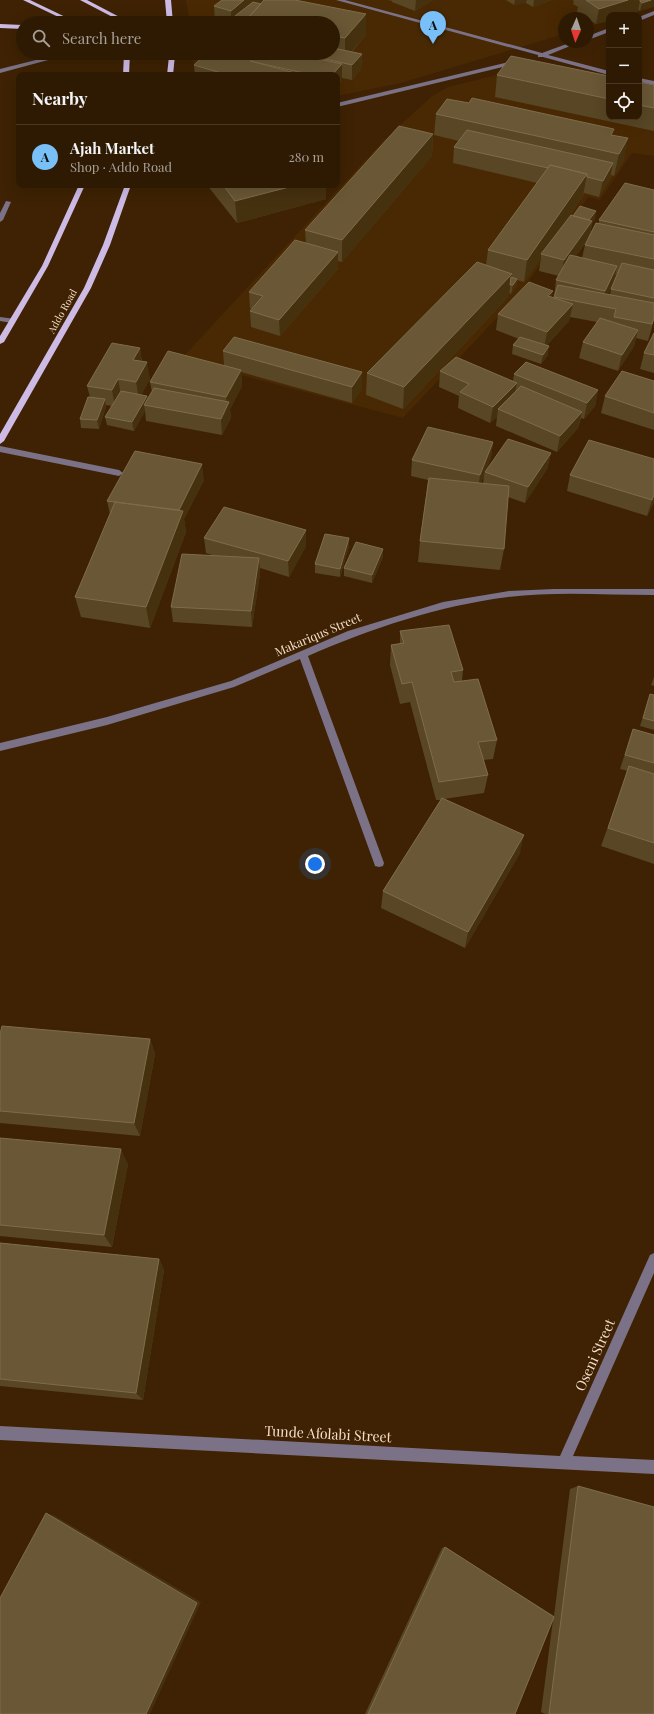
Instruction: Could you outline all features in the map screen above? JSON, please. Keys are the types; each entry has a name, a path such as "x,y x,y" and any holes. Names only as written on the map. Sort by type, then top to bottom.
{"main road":[{"path":"26,0 60,16"},
{"path":"83,0 114,16"},
{"path":"168,0 169,16"},
{"path":"0,26 16,27"},
{"path":"126,72 127,60"},
{"path":"170,72 171,60"},
{"path":"0,342 46,266 81,188"},
{"name":"Addo Road","path":"0,441 70,321 98,264 127,188"}],"street":[{"path":"339,0 540,56 606,72"},
{"path":"642,18 654,13"},
{"path":"594,36 606,31"},
{"path":"533,58 561,48"},
{"path":"0,71 44,60"},
{"path":"340,104 525,60"},
{"path":"642,81 654,83"},
{"path":"0,220 8,202"},
{"path":"0,319 12,320"},
{"path":"0,449 119,473"},
{"name":"Makariqus Street","path":"0,747 107,721 234,684 351,633 443,604 509,594 554,592 654,592"},
{"path":"303,655 379,864"},
{"name":"Oseni Street","path":"564,1462 654,1259"},
{"name":"Tunde Afolabi Street","path":"0,1433 654,1467"}],"shaded area":[{"path":"186,0 654,0 654,6 635,12 606,12 606,21 594,25 594,12 558,12 558,36 401,83 340,95 340,72 194,72 193,60 340,60 340,16 189,16"},
{"path":"517,70 606,115 606,120 642,120 642,113 654,98 654,156 632,153 600,200 588,197 520,293 403,418 181,359 384,140 432,96 448,87"}],"building":[{"path":"222,0 244,0 231,11 214,6"},
{"path":"264,0 295,0 366,14 345,38 340,37 340,16 250,16"},
{"path":"586,0 628,0 599,9"},
{"path":"640,0 651,0 642,3"},
{"path":"253,2 261,4 250,16 235,16"},
{"path":"340,49 362,54 352,65 330,60 340,60"},
{"path":"511,56 606,75 606,98 497,75"},
{"path":"199,60 324,60 342,64 335,72 300,72 250,61 292,72 218,72 194,65"},
{"path":"642,83 654,85 654,108 642,106"},
{"path":"472,98 614,129 611,135 628,138 619,154 436,114 447,99 469,103"},
{"path":"399,126 433,134 342,240 305,230"},
{"path":"467,130 613,163 603,181 587,177 587,174 550,165 548,168 454,147"},
{"path":"550,165 587,174 527,260 488,250"},
{"path":"625,183 654,190 654,232 599,220"},
{"path":"225,188 285,188 235,201"},
{"path":"580,206 596,211 589,220 573,216"},
{"path":"571,215 592,221 564,260 541,254"},
{"path":"596,223 654,235 654,259 585,245"},
{"path":"295,240 338,252 279,320 250,311 263,296 249,292"},
{"path":"570,255 617,266 605,291 556,280"},
{"path":"477,262 512,274 404,387 367,373"},
{"path":"622,263 654,270 654,298 611,289"},
{"path":"511,277 517,279 513,285 510,285"},
{"path":"529,282 553,291 548,296 573,304 547,332 498,314"},
{"path":"558,285 654,303 654,318 652,324 614,317 616,309 554,297"},
{"path":"600,318 638,330 622,355 583,342"},
{"path":"654,333 654,355 644,353"},
{"path":"234,337 362,372 352,387 223,351"},
{"path":"520,337 549,346 543,355 513,345"},
{"path":"112,343 140,348 133,360 147,362 136,382 118,379 112,390 87,386"},
{"path":"168,351 241,370 226,397 150,382"},
{"path":"456,357 517,383 493,407 460,392 469,384 440,371"},
{"path":"526,362 598,390 587,403 514,374"},
{"path":"622,371 654,381 654,413 605,396"},
{"path":"521,386 582,412 560,436 498,409"},
{"path":"154,388 229,402 221,419 144,405"},
{"path":"121,391 147,396 132,422 105,417"},
{"path":"88,397 105,399 97,420 80,419"},
{"path":"428,427 493,442 480,475 412,460"},
{"path":"508,439 551,453 528,487 485,472"},
{"path":"589,440 654,459 654,495 652,500 570,475"},
{"path":"135,451 202,464 179,510 107,501"},
{"path":"429,478 509,486 504,549 420,541"},
{"path":"115,502 183,511 146,607 75,597"},
{"path":"224,507 306,530 288,561 204,538"},
{"path":"325,534 349,538 340,569 315,564"},
{"path":"356,542 383,549 372,575 344,568"},
{"path":"182,554 259,558 251,611 171,607"},
{"path":"449,625 463,670 451,672 454,682 478,679 497,740 478,742 488,775 439,782 412,682 402,684 391,645 404,643 400,631"},
{"path":"650,694 654,695 654,721 643,718"},
{"path":"633,729 654,735 654,763 625,755"},
{"path":"629,766 654,774 654,843 608,828"},
{"path":"442,798 524,835 468,932 383,891"},
{"path":"2,1026 150,1039 134,1123 0,1111 0,1034"},
{"path":"0,1138 121,1149 104,1235 0,1225"},
{"path":"0,1243 159,1259 136,1393 0,1379"},
{"path":"578,1486 654,1507 654,1714 549,1714"},
{"path":"46,1513 197,1603 146,1714 0,1714 0,1598"},
{"path":"445,1547 554,1617 515,1714 368,1714"}],"place":[{"name":"Ajah Market","path":"433,44"}]}
